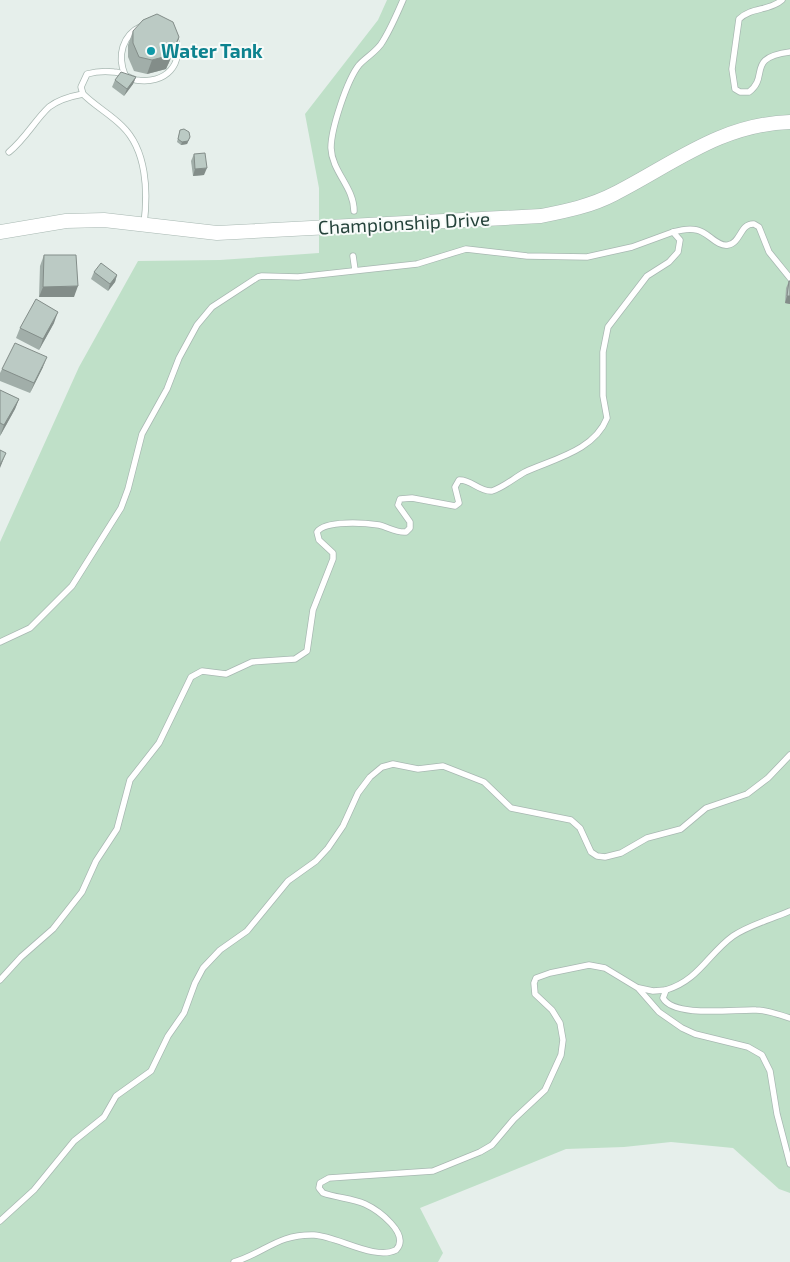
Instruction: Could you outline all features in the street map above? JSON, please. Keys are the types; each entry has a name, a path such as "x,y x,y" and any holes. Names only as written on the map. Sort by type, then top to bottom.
{"street":[{"name":"Championship Drive","path":"0,232 66,221 104,220 217,232 541,216 587,205 613,194 707,142 735,131 790,122"}],"lane":[{"path":"354,211 352,194 338,170 333,156 333,133 353,73 383,42 403,0"},
{"path":"782,0 776,5 751,11 738,19 732,70 735,89 740,92 748,92 754,86 759,68 768,57 790,52"},
{"path":"124,75 120,58 125,42 133,30 152,23"},
{"path":"144,224 146,205 144,179 138,146 122,126 83,94 81,87 87,74 114,72 136,80 146,80 155,79 171,72 179,51 172,33 167,30"},
{"path":"9,152 23,141 49,107 70,96 83,94"},
{"path":"0,642 30,628 68,592 110,526 126,496 143,430 167,389 179,358 197,325 212,307 262,276 298,277 417,264 466,249 528,256 587,257 632,247 673,232 699,230 722,245 729,245 736,241 745,227 754,224 759,227 763,241 773,258 790,278"},
{"path":"0,980 21,957 53,929 82,892 98,857 117,829 130,780 159,743 191,677 202,672 226,674 252,662 295,660 307,651 313,610 333,559 333,553 318,538 317,532 320,527 332,524 368,524 406,532 410,525 398,506 400,499 412,498 455,506 459,503 455,487 459,480 465,480 486,491 495,490 523,473 578,450 604,424 607,418 603,396 605,336 612,320 647,276 668,262 678,252 680,240 673,232"},
{"path":"353,256 355,270"},
{"path":"0,1221 34,1190 74,1141 104,1117 116,1096 151,1071 168,1036 184,1013 195,983 203,968 220,950 252,927 288,881 316,861 328,848 341,831 358,793 370,777 382,767 393,764 418,769 443,766 484,782 511,808 571,820 580,828 591,852 597,856 604,857 621,853 647,838 681,829 706,808 747,794 768,778 790,755"},
{"path":"638,988 653,991 666,990 683,982 700,970 734,935 790,911"},
{"path":"234,1262 247,1258 277,1241 306,1235 323,1237 378,1253 396,1250 400,1243 399,1235 380,1213 364,1204 323,1193 319,1188 322,1181 329,1178 373,1174 433,1171 480,1152 492,1145 514,1119 545,1090 561,1055 563,1040 560,1023 552,1010 535,994 534,983 536,978 554,972 594,965 605,968 638,988 659,1012 682,1028 695,1034 748,1047 764,1057 770,1071 777,1114 790,1164"},
{"path":"666,990 663,998 665,1002 677,1008 757,1010 790,1018"}],"green space":[{"path":"387,0 790,0 790,1193 779,1189 733,1148 671,1142 624,1147 566,1149 420,1208 443,1253 438,1262 0,1262 0,542 79,367 138,261 220,260 319,253 319,188 305,114 378,20"}],"building":[{"path":"157,14 173,22 179,37 171,55 152,60 139,57 133,43 133,31 143,20"},
{"path":"121,72 136,77 127,89 115,80"},
{"path":"184,129 189,132 190,137 188,141 182,142 178,139 180,130"},
{"path":"205,153 207,168 195,169 194,154"},
{"path":"44,255 76,255 78,286 43,287"},
{"path":"101,263 117,275 110,284 94,272"},
{"path":"789,281 790,296 787,296"},
{"path":"36,299 58,312 43,339 20,328"},
{"path":"15,343 47,357 34,383 2,369"},
{"path":"0,390 19,399 4,425 0,423"},
{"path":"0,450 6,453 0,465"}],"place":[{"name":"Water Tank","path":"151,51"}]}
